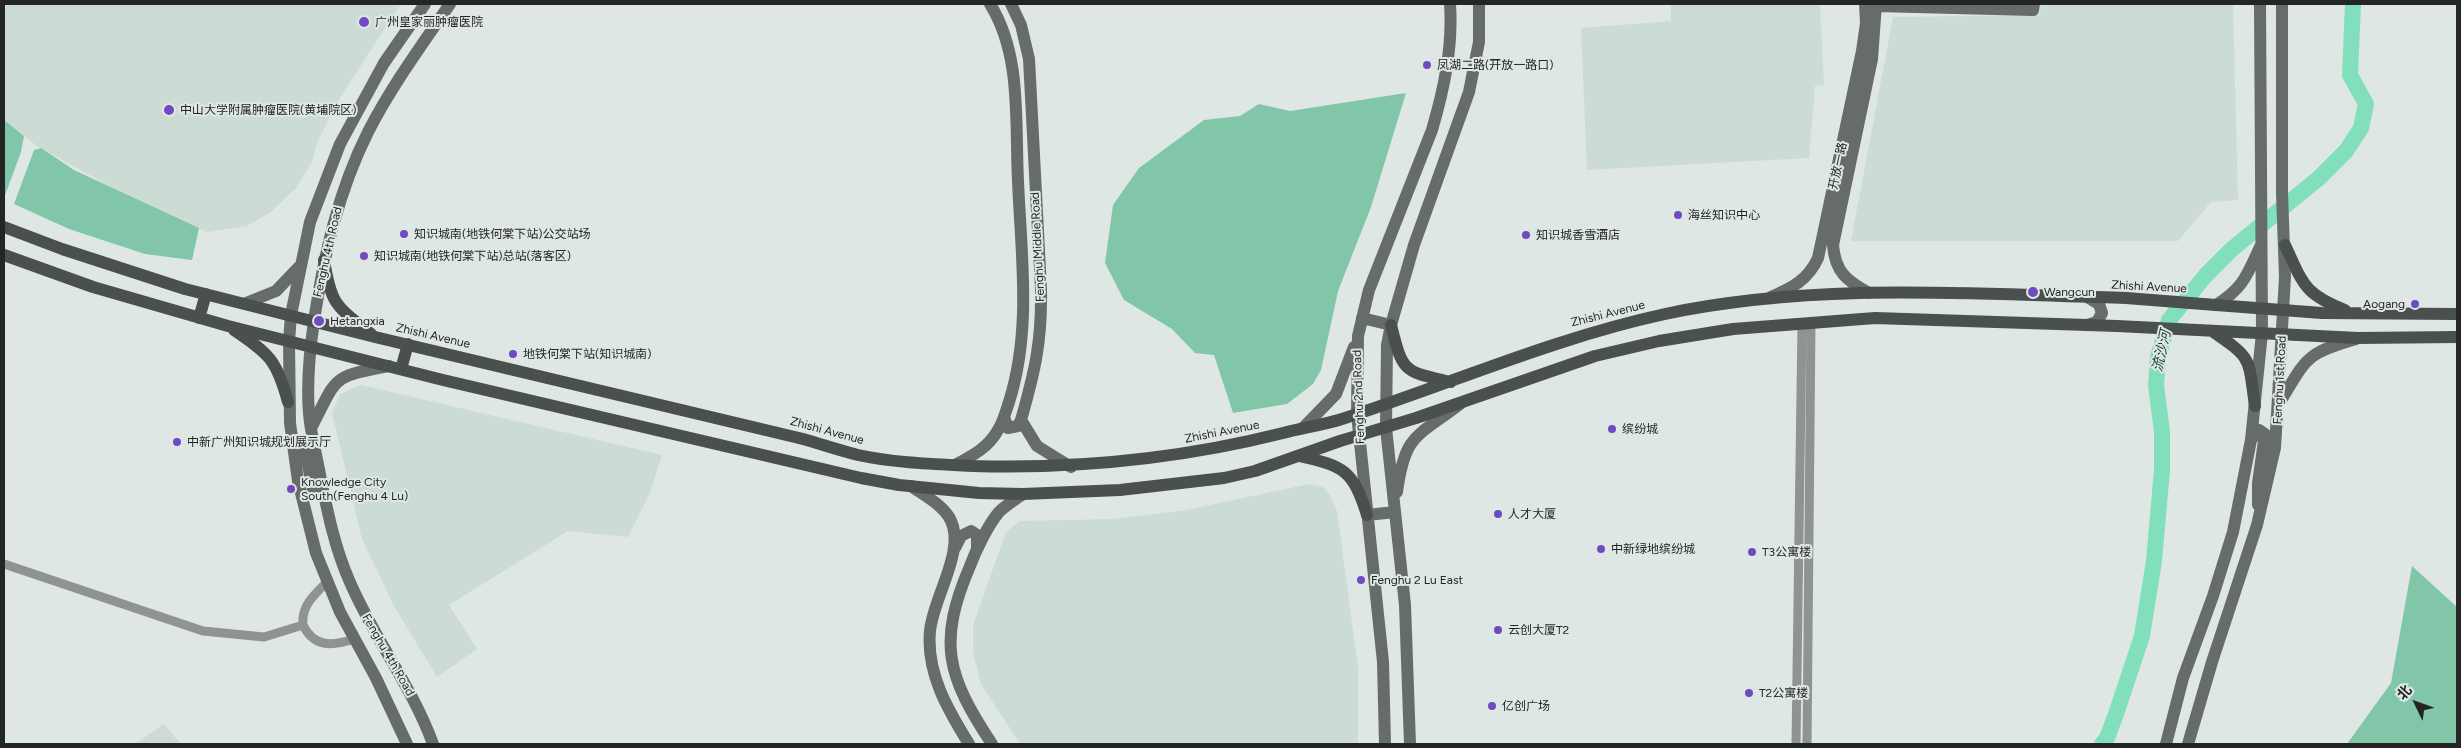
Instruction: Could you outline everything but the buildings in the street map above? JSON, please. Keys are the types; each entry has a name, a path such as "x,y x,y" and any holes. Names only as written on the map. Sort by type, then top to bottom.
{"main road":[{"name":"Zhishi Avenue","path":"4,227 62,249 206,294 375,337 799,438 859,455 955,465 1071,466 1158,458 1227,447 1357,414 1583,334 1666,314 1765,299 1869,293 2126,298 2352,313 2457,314"},
{"path":"2285,245 2305,286 2319,297 2352,313"},
{"path":"4,255 93,287 228,326 782,460 911,486 1023,494 1120,490 1180,484 1255,471 1596,356 1658,341 1733,329 1875,318 2117,326 2358,338 2457,337"},
{"path":"324,260 331,296 338,306 375,337"},
{"path":"200,318 206,294"},
{"path":"1391,325 1398,354 1408,370 1415,374 1451,382"},
{"path":"228,326 261,349 274,363 279,371 288,402"},
{"path":"2208,331 2245,355 2249,363 2255,406"},
{"path":"395,367 408,344"},
{"path":"1299,456 1323,462 1343,470 1359,490 1368,515"}],"street":[{"name":"Fenghu 4th Road","path":"407,744 327,582 309,529 293,442 288,402 289,341 291,315 310,222 354,116 384,63 425,4"},
{"name":"Fenghu 4th Road","path":"433,744 415,702 374,634 348,579 330,522 311,428 310,347 331,228 354,163 380,110 404,70 450,4"},
{"name":"Fenghu Middle Road","path":"955,465 988,444 1004,418 1020,352 1024,306 1012,68 1004,33 990,4"},
{"name":"Fenghu Middle Road","path":"1011,4 1021,25 1029,58 1041,289 1041,320 1037,362 1022,420"},
{"name":"Fenghu 2nd Road","path":"1385,744 1383,662 1357,414 1358,336 1369,290 1432,130 1440,103 1449,50 1450,4"},
{"name":"Fenghu 2nd Road","path":"1410,744 1408,660 1386,428 1387,345 1414,245 1469,92 1479,42 1479,4"},
{"path":"1872,4 2033,10 2034,4"},
{"name":"开放一路","path":"1869,293 1853,285 1841,274 1834,257 1832,245 1872,60 1872,4"},
{"name":"开放一路","path":"1765,299 1790,289 1807,277 1818,258 1862,51 1866,24 1872,4"},
{"name":"Fenghu 1st Road","path":"2166,744 2183,678 2213,596 2233,532 2251,440 2263,308 2260,198 2260,4"},
{"name":"Fenghu 1st Road","path":"2188,744 2209,671 2258,525 2275,448 2284,309 2282,4"},
{"path":"310,222 331,228"},
{"path":"2216,305 2236,291 2243,283 2262,243"},
{"path":"246,303 265,297 285,283 298,269 304,250"},
{"path":"2087,325 2097,322 2102,313 2099,304 2089,298"},
{"path":"1362,318 1391,325"},
{"path":"1796,744 1806,322"},
{"path":"1806,322 1807,744"},
{"path":"1303,428 1336,394 1358,336"},
{"path":"2278,404 2297,373 2311,356 2331,346 2358,338"},
{"path":"311,428 327,394 342,377 354,372 395,367"},
{"path":"1368,515 1395,512 1400,468 1407,448 1416,436 1465,400"},
{"path":"1004,418 1008,428 1018,426 1022,420 1037,446 1071,466"},
{"path":"2251,440 2259,430 2265,434 2258,483 2258,525"},
{"path":"293,442 303,440 313,490 325,498"},
{"path":"911,486 936,503 949,517 954,532 955,548"},
{"path":"992,744 961,690 955,673 950,642 954,607 977,548 998,513 1023,494"},
{"path":"969,744 943,698 933,668 930,651 933,615 955,548 961,536 970,531 977,535 977,548"},
{"path":"4,564 203,631 264,637 303,626"},
{"path":"327,582 308,602 303,618 303,626 307,633 320,643 336,645 354,640"}],"shaded area":[{"name":"中山大学附属肿瘤医院(黄埔院区)","path":"4,4 401,4 339,99 317,143 312,162 296,188 271,212 247,226 207,232 135,200 37,146 4,120"},
{"path":"1671,4 1820,4 1824,85 1815,86 1809,158 1587,170 1581,28 1671,21"},
{"path":"2041,4 2233,4 2238,200 2211,202 2178,241 1851,241 1893,17 2039,15"},
{"path":"361,385 662,455 649,495 628,537 568,531 449,605 477,649 437,677 394,606 362,539 332,413 340,394"},
{"path":"1309,484 1323,487 1330,495 1337,511 1358,668 1358,744 1020,744 981,684 973,652 973,625 1006,532 1020,521 1113,519 1186,510"},
{"path":"164,724 179,742 185,744 135,744"}],"green space":[{"path":"1406,93 1371,207 1338,291 1321,370 1313,384 1287,404 1233,413 1214,355 1195,353 1172,329 1124,300 1105,263 1113,205 1139,168 1204,120 1240,116 1259,104 1290,111"},
{"path":"4,120 24,136 21,152 4,198"},
{"path":"41,148 74,170 199,228 192,260 145,254 69,229 14,204 34,150"},
{"path":"2412,566 2457,607 2457,744 2347,744 2391,683"}],"waterway":[{"name":"流沙河","path":"2102,744 2107,738 2116,714 2142,636 2154,561 2162,470 2162,432 2156,385 2158,357 2169,320 2206,275 2232,249 2319,178 2346,151 2361,128 2366,104 2350,75 2353,4"}],"place":[{"name":"广州皇家丽肿瘤医院","path":"364,22"},
{"name":"凤湖二路(开放一路口)","path":"1427,65"},
{"name":"中山大学附属肿瘤医院(黄埔院区)","path":"169,110"},
{"name":"海丝知识中心","path":"1678,215"},
{"name":"知识城南(地铁何棠下站)公交站场","path":"404,234"},
{"name":"知识城香雪酒店","path":"1526,235"},
{"name":"知识城南(地铁何棠下站)总站(落客区)","path":"364,256"},
{"name":"Wangcun","path":"2033,292"},
{"name":"Aogang","path":"2415,304"},
{"name":"Hetangxia","path":"319,321"},
{"name":"地铁何棠下站(知识城南)","path":"513,354"},
{"name":"缤纷城","path":"1612,429"},
{"name":"中新广州知识城规划展示厅","path":"177,442"},
{"name":"Knowledge City South(Fenghu 4 Lu)","path":"291,489"},
{"name":"人才大厦","path":"1498,514"},
{"name":"中新绿地缤纷城","path":"1601,549"},
{"name":"T3公寓楼","path":"1752,552"},
{"name":"Fenghu 2 Lu East","path":"1361,580"},
{"name":"云创大厦T2","path":"1498,630"},
{"name":"T2公寓楼","path":"1749,693"},
{"name":"亿创广场","path":"1492,706"}]}
